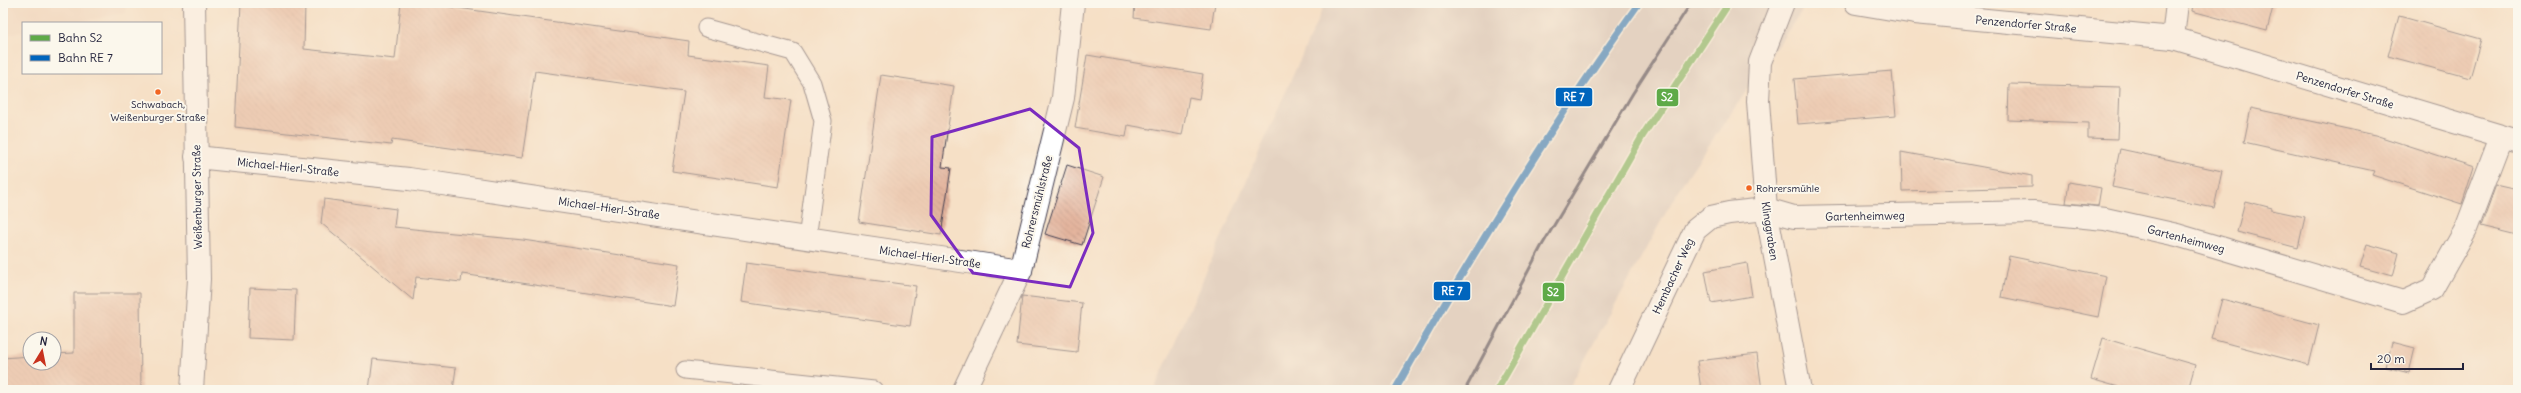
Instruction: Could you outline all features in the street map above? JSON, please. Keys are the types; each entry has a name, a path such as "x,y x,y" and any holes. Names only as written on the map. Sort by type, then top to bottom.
{"street":[{"name":"Weißenburger Straße","path":"192,390 199,279 194,3"},
{"name":"Rohrersmühlstraße","path":"964,390 1021,270 1063,98 1074,3"},
{"name":"Klinggraben","path":"1783,3 1760,62 1758,101 1766,209 1800,390"},
{"name":"Penzendorfer Straße","path":"1856,3 1915,13 2173,38 2509,139"},
{"path":"2173,38 2176,3"},
{"name":"Gartenheimweg","path":"1766,209 1794,217 2034,212 2105,219 2178,235 2402,302 2432,289 2466,229 2509,139"},
{"name":"Michael-Hierl-Straße","path":"196,158 409,179 1021,270"},
{"name":"Hembacher Weg","path":"1619,390 1694,230 1711,217 1766,209"}],"lane":[{"path":"706,28 793,52 812,83 823,121 807,239"},
{"path":"685,370 874,390"}],"highlighted area":[{"path":"1030,109 1079,148 1093,233 1070,287 973,273 931,215 932,137"}],"shaded area":[{"path":"3,3 125,3 126,13 77,22 22,22 22,32 3,35"},
{"path":"1325,3 1807,3 1680,187 1568,390 1154,390"}],"building":[{"path":"241,3 305,3 304,49 395,59 401,3 423,3 689,41 688,55 769,66 765,97 791,100 778,187 672,171 684,92 535,71 522,158 392,140 391,145 235,127"},
{"path":"1135,3 1215,3 1211,29 1134,18"},
{"path":"2193,3 2274,3 2267,31 2192,11"},
{"path":"2399,16 2481,39 2470,78 2388,56"},
{"path":"1087,55 1203,74 1199,99 1189,97 1182,135 1128,125 1126,137 1075,128"},
{"path":"1892,71 1896,116 1798,124 1794,79"},
{"path":"881,75 954,86 942,167 951,168 941,235 859,222"},
{"path":"2009,84 2120,87 2118,139 2088,138 2088,123 2008,120"},
{"path":"2251,108 2375,135 2474,167 2462,204 2372,175 2374,171 2244,142"},
{"path":"2120,149 2222,171 2214,208 2112,187"},
{"path":"1901,152 2032,176 2032,187 1902,191"},
{"path":"1067,165 1104,177 1082,245 1045,234"},
{"path":"2069,182 2101,188 2098,206 2066,203"},
{"path":"2496,185 2518,190 2518,235 2481,226"},
{"path":"324,199 396,209 394,227 523,240 679,264 673,306 462,274 461,282 416,277 413,300 321,223"},
{"path":"2245,201 2272,208 2272,210 2305,217 2298,248 2237,232"},
{"path":"2367,244 2399,253 2393,276 2360,267"},
{"path":"2009,256 2106,276 2098,317 2001,297"},
{"path":"746,263 916,286 910,326 741,302"},
{"path":"1747,263 1752,296 1711,303 1705,271"},
{"path":"250,288 296,290 294,340 248,338"},
{"path":"74,293 140,293 141,390 3,390 3,358 22,357 22,371 62,371 62,354 74,353"},
{"path":"1022,296 1082,303 1077,352 1017,345"},
{"path":"2222,299 2319,325 2309,365 2211,339"},
{"path":"2103,338 2195,365 2188,390 2129,390 2091,379"},
{"path":"2392,342 2415,348 2409,373 2386,367"},
{"path":"1757,354 1762,390 1701,390 1697,361"},
{"path":"373,359 456,368 453,390 369,390"}],"railway":[{"path":"1465,390 1541,247 1633,93 1691,3"}],"rail line":[{"name":"S2","path":"1497,390 1643,135 1729,3"}],"transit line":[{"path":"1395,390 1452,291 1542,145 1639,3"}],"place":[{"name":"Schwabach, Weißenburger Straße","path":"158,92"},
{"name":"Rohrersmühle","path":"1749,188"}]}
